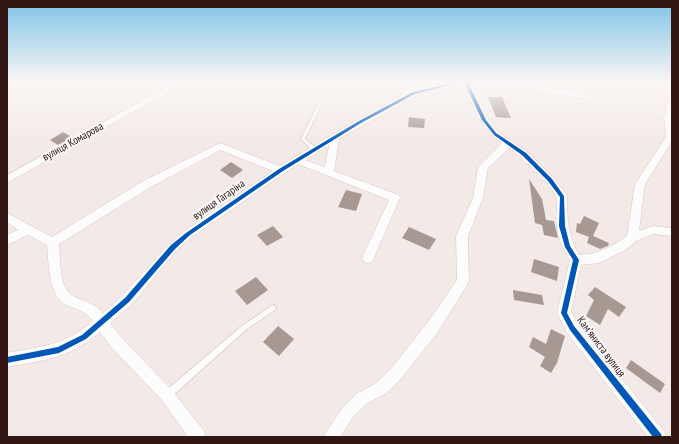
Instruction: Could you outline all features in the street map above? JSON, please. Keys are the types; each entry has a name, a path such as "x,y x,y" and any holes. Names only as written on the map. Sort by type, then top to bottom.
{"street":[{"name":"вулиця Комарова","path":"7,179 145,103"},
{"name":"вулиця Гагаріна","path":"7,360 59,350 84,337 127,300 173,246 188,234 296,160 397,103"},
{"path":"475,103 484,120 495,134 524,154 550,180 562,197 562,226 568,247 576,260 595,259 622,247 632,238 652,230 672,232"},
{"path":"632,238 640,184 670,137 668,117 672,103"},
{"path":"329,173 335,137"},
{"path":"330,437 348,412 361,399 380,389 394,376 432,327 462,281 462,236 478,198 483,167 508,144"},
{"path":"53,242 147,184 220,146 281,170"},
{"path":"296,160 395,198 368,258"},
{"path":"7,217 28,230 53,242"},
{"path":"7,240 28,230"},
{"path":"53,242 57,281 60,291 69,300 96,313 117,343 167,395 198,437"},
{"name":"Камʼяниста вулиця","path":"576,260 564,313 572,328 658,437"}],"lane":[{"path":"314,149 303,139 320,103"},
{"path":"167,395 245,327 274,308"}],"building":[{"path":"490,103 504,103 511,118 496,117"},
{"path":"409,117 425,119 424,128 408,127"},
{"path":"63,132 72,137 58,145 50,140"},
{"path":"231,162 243,170 232,178 220,170"},
{"path":"529,179 542,199 546,220 554,221 558,238 544,235 542,225 535,223"},
{"path":"346,190 362,194 356,211 338,207"},
{"path":"584,216 599,223 593,236 609,243 608,246 600,249 587,243 589,237 576,232 577,223 580,224"},
{"path":"273,226 283,237 267,246 257,235"},
{"path":"409,227 436,239 429,250 402,238"},
{"path":"534,259 559,267 557,281 531,272"},
{"path":"256,277 268,290 247,305 235,291"},
{"path":"595,287 626,307 619,317 608,309 600,325 586,316 594,300 588,295"},
{"path":"513,290 542,295 544,305 514,300"},
{"path":"278,326 294,339 279,356 263,342"},
{"path":"551,329 565,336 557,363 551,373 540,366 545,357 529,347 533,337 546,344"},
{"path":"631,360 665,384 660,393 626,368"}],"cycle path":[{"path":"7,360 59,350 84,337 127,300 173,247 188,234 281,170 360,122 396,103"},
{"path":"476,103 484,120 495,134 524,154 550,180 562,197 562,226 568,247 576,260 564,313 572,328 658,437"}]}
